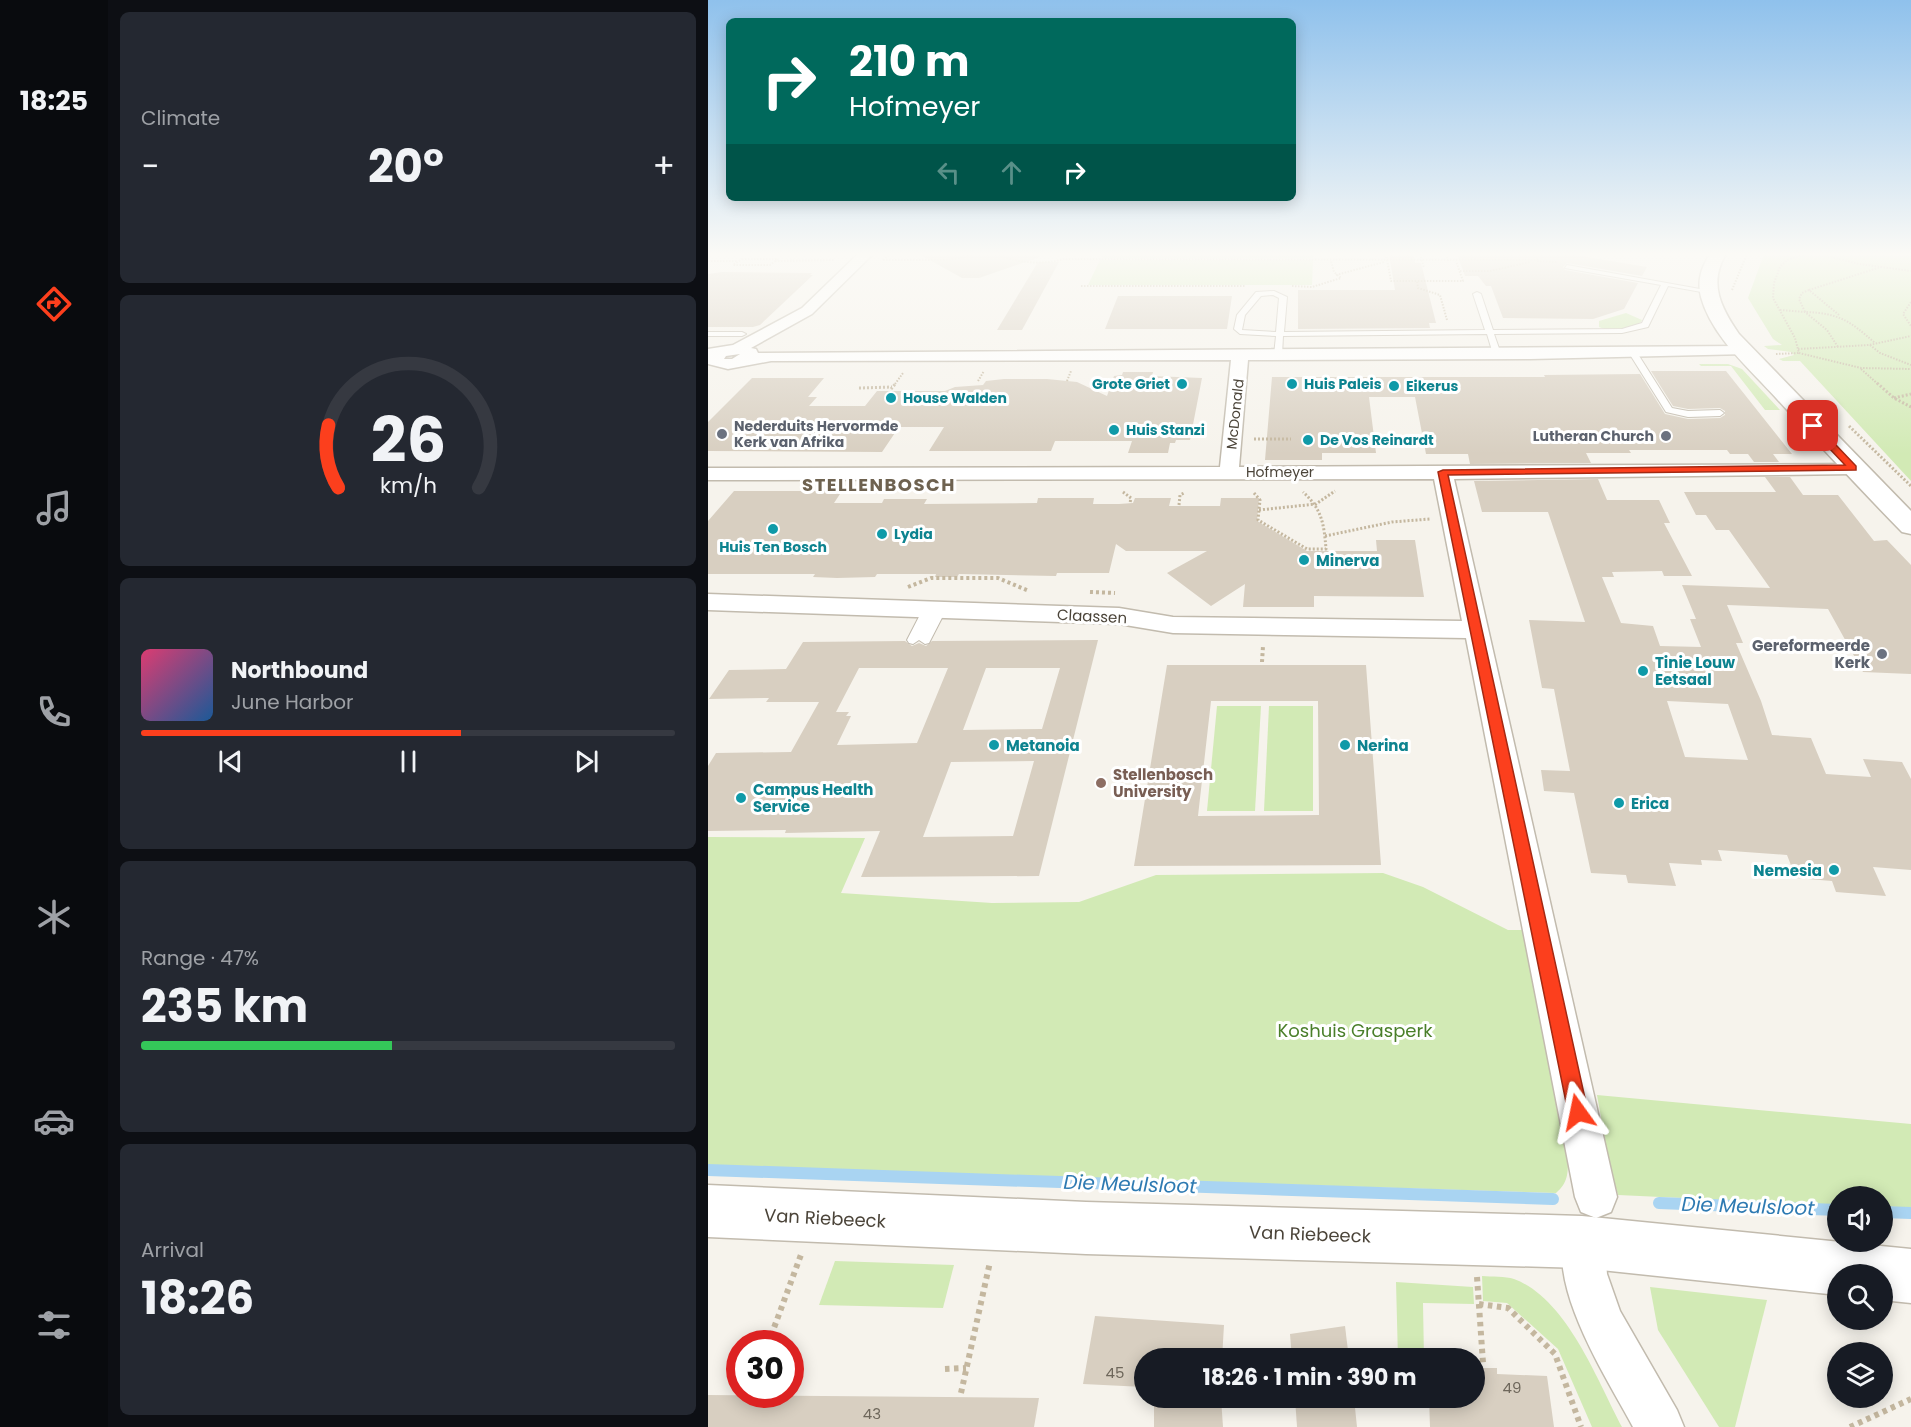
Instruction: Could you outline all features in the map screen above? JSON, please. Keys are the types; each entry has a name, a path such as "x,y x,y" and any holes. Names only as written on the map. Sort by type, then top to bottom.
{"street":[{"path":"728,356 790,321"},
{"path":"1721,321 1742,351 1911,526"},
{"path":"728,356 1742,351"},
{"name":"McDonald","path":"1229,472 1240,355"},
{"name":"Hofmeyer","path":"708,474 1443,472 1853,468"},
{"path":"1443,472 1476,630 1589,1219 1585,1274 1601,1322 1660,1427"},
{"name":"Claassen","path":"708,602 1119,616 1173,625 1476,630"},
{"name":"Van Riebeeck","path":"708,1212 1086,1228 1589,1219 1911,1276"}],"lane":[{"path":"1240,321 1238,331 1279,334 1636,329 1645,325 1647,321"},
{"path":"1278,355 1280,321"},
{"path":"1486,321 1497,354"},
{"path":"708,334 728,356"},
{"path":"1633,352 1670,410 1688,414 1720,413"},
{"path":"920,640 934,610"}],"path":[{"path":"1785,321 1799,353"},
{"path":"1816,321 1827,330 1838,347"},
{"path":"1850,321 1857,324 1876,344"},
{"path":"1798,349 1869,345 1911,336"},
{"path":"1869,345 1880,353 1911,365"},
{"path":"1774,358 1769,354 1799,353 1861,368 1911,369"},
{"path":"859,388 892,388 909,365"},
{"path":"1861,368 1894,398 1911,407"},
{"path":"1894,398 1911,394"},
{"path":"1232,439 1291,439"},
{"path":"1259,510 1316,504 1328,498 1342,485"},
{"path":"1253,492 1260,500 1258,520 1307,549 1326,549 1324,521 1316,504 1300,490"},
{"path":"1325,536 1392,522 1438,519"},
{"path":"908,587 931,579 998,578 1032,592"},
{"path":"1079,593 1115,593"},
{"path":"773,1330 802,1252"},
{"path":"961,1393 989,1266"},
{"path":"1478,1288 1482,1348"},
{"path":"1479,1304 1508,1308 1555,1354 1581,1427"},
{"path":"945,1369 966,1368"},
{"path":"1850,1427 1911,1399"}],"green space":[{"path":"1599,321 1642,321 1631,327 1609,330 1599,327"},
{"path":"1762,321 1911,321 1911,481 1800,361 1779,359 1794,355 1791,352 1768,349 1764,346 1782,345 1773,339"},
{"path":"1699,364 1728,364 1742,369 1780,410 1765,410 1731,366 1701,366"},
{"path":"1217,706 1261,706 1255,811 1207,811"},
{"path":"1269,706 1313,706 1313,811 1264,811"},
{"name":"Koshuis Grasperk","path":"708,837 865,838 841,893 992,903 1079,902 1156,875 1383,873 1423,887 1508,930 1523,930 1568,1159 1565,1182 1556,1193 708,1166"},
{"path":"1597,1095 1911,1124 1911,1208 1893,1207 1893,1186 1827,1186 1827,1205 1618,1195 1609,1162"},
{"path":"835,1261 954,1265 943,1308 819,1305"},
{"path":"1482,1276 1514,1279 1533,1289 1550,1304 1565,1322 1591,1365 1622,1427 1592,1427 1558,1349 1507,1303 1483,1301"},
{"path":"1396,1282 1473,1287 1474,1304 1423,1303 1424,1348 1398,1348"},
{"path":"1650,1287 1767,1300 1735,1427 1719,1427 1658,1330"}],"building":[{"path":"708,321 765,321 753,327 708,327"},
{"path":"1003,321 1027,321 1022,330 997,330"},
{"path":"1108,321 1228,321 1227,329 1105,329"},
{"path":"1298,321 1435,321 1436,323 1429,323 1430,328 1298,329"},
{"path":"1651,371 1726,371 1792,454 1773,454 1779,462 1754,462 1748,454 1730,454 1727,450 1629,450 1631,453 1586,453 1591,463 1470,464 1468,454 1426,454 1415,397 1369,397 1376,453 1322,453 1322,460 1265,460 1272,377 1545,377 1544,375 1640,374 1665,414 1688,419 1720,418 1725,415 1725,411 1720,408 1688,409 1673,406"},
{"path":"1123,372 1153,372 1152,376 1202,378 1190,440 1176,440 1175,443 1170,443 1168,453 1128,453 1132,441 1055,441 1051,451 929,451 944,427 899,427 882,452 708,451 708,422 752,378 824,378 808,397 817,397 809,406 865,406 877,391 945,391 955,387 983,385 986,381 1004,379 1077,382 1107,396 1114,376 1122,375"},
{"path":"1765,477 1790,477 1803,495 1838,495 1874,541 1887,540 1911,565 1911,674 1863,672 1828,609 1727,605 1743,643 1736,643 1761,701 1772,735 1811,738 1826,774 1871,777 1863,759 1902,762 1911,779 1911,870 1873,867 1886,896 1836,892 1832,881 1796,878 1787,855 1718,850 1722,861 1701,860 1702,865 1669,863 1676,886 1628,883 1626,875 1591,873 1574,793 1544,791 1541,770 1570,771 1554,689 1542,688 1529,620 1585,622 1548,512 1482,512 1474,481 1598,479 1607,500 1659,500 1670,523 1664,523 1692,576 1664,576 1662,571 1612,572 1614,577 1602,577 1621,623 1653,626 1660,646 1701,647 1690,619 1696,619 1682,585 1770,588 1729,530 1716,530 1706,515 1696,515 1684,492 1776,492","holes":["1667,701 1728,704 1748,760 1685,757"]},
{"path":"734,491 842,491 834,503 882,503 884,499 927,499 924,504 1037,503 1038,498 1094,498 1093,504 1119,504 1133,503 1135,498 1171,498 1169,506 1220,506 1221,498 1259,498 1257,521 1307,551 1377,551 1376,540 1415,540 1424,597 1314,596 1314,607 1243,607 1245,584 1211,606 1167,573 1207,551 1126,551 1116,544 1109,573 1057,573 1056,576 959,574 957,577 935,577 936,574 877,574 875,577 837,578 813,577 815,574 708,574 708,521"},
{"name":"Metanoia","path":"1098,640 1039,876 861,877 880,831 785,833 786,830 708,831 708,766 716,753 791,752 819,702 766,702 769,698 709,699 729,670 786,669 803,642 905,641 912,646 919,643 926,646 932,641","holes":["859,668 948,668 917,743 837,745 851,716 846,716 849,712 836,712","986,668 1060,668 1042,729 963,730","1034,761 1013,836 923,837 951,762"]},
{"name":"Nerina","path":"1167,665 1366,665 1381,865 1134,866","holes":["1211,701 1318,701 1319,815 1198,816"]},
{"path":"1095,1316 1224,1325 1223,1348 1134,1348 1134,1387 1083,1384"},
{"path":"1345,1326 1348,1348 1291,1348 1290,1334"},
{"path":"1485,1368 1497,1368 1497,1374 1547,1376 1554,1427 1430,1427 1429,1408 1485,1408"},
{"path":"708,1395 726,1395 726,1408 804,1408 804,1396 1039,1398 1034,1427 708,1427"},
{"path":"1154,1408 1222,1408 1223,1427 1154,1427"},
{"path":"1296,1408 1355,1408 1357,1427 1297,1427"}],"waterway":[{"name":"Die Meulsloot","path":"708,1170 1553,1199"},
{"name":"Die Meulsloot","path":"1659,1203 1827,1210"},
{"name":"Die Meulsloot","path":"1893,1212 1911,1213"}],"place":[{"name":"Grote Griet","path":"1182,384"},
{"name":"Huis Paleis","path":"1292,384"},
{"name":"Eikerus","path":"1394,386"},
{"name":"House Walden","path":"891,398"},
{"name":"Huis Stanzi","path":"1114,430"},
{"name":"Nederduits Hervormde Kerk van Afrika","path":"722,434"},
{"name":"Lutheran Church","path":"1666,436"},
{"name":"De Vos Reinardt","path":"1308,440"},
{"name":"Huis Ten Bosch","path":"773,529"},
{"name":"Lydia","path":"882,534"},
{"name":"Minerva","path":"1304,560"},
{"name":"Gereformeerde Kerk","path":"1882,654"},
{"name":"Tinie Louw Eetsaal","path":"1643,671"},
{"name":"Metanoia","path":"994,745"},
{"name":"Nerina","path":"1345,745"},
{"name":"Stellenbosch University","path":"1101,783"},
{"name":"Campus Health Service","path":"741,798"},
{"name":"Erica","path":"1619,803"},
{"name":"Nemesia","path":"1834,870"}],"district":[{"name":"STELLENBOSCH","path":"879,484"}],"route":[{"path":"1578,1112 1443,472 1853,468 1813,426"}]}
